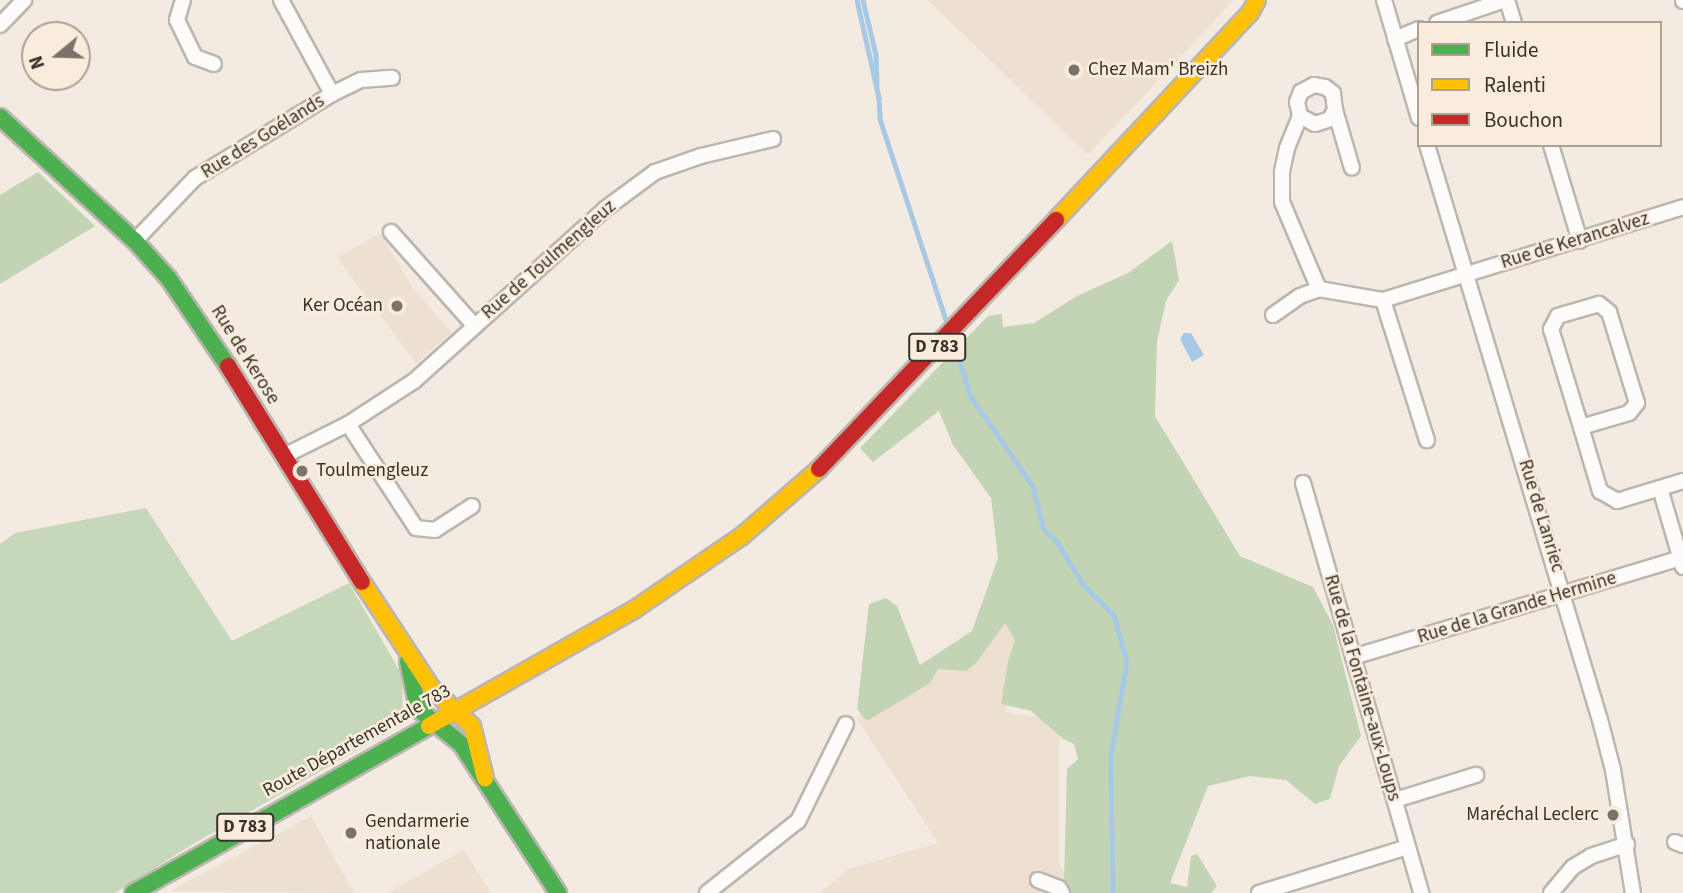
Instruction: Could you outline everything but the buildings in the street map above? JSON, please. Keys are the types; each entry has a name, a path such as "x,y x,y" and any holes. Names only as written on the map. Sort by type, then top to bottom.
{"main road":[{"path":"1256,4 1273,0"},
{"name":"Route Départementale 783","path":"133,893 556,655 675,584 742,536 807,480 923,363 1256,4"},
{"name":"Rue de Kerose","path":"0,117 135,241 169,279 201,323 407,654 433,690 473,728 485,778"},
{"name":"Rue de Kerose","path":"407,654 418,709 461,744 558,893"}],"street":[{"path":"0,25 24,0"},
{"path":"183,0 177,20 195,57 214,64"},
{"name":"Rue des Goélands","path":"281,0 332,94"},
{"path":"1384,0 1417,111"},
{"path":"1443,21 1506,0 1513,21"},
{"path":"1395,38 1417,30"},
{"name":"Rue des Goélands","path":"135,241 195,178 332,94 361,80 392,78"},
{"path":"1319,289 1282,202 1282,172 1287,148 1300,116 1297,98 1304,89 1314,85 1325,86 1333,93 1335,110 1352,168"},
{"path":"1300,116 1309,123 1322,124 1330,119 1335,110"},
{"name":"Rue de Toulmengleuz","path":"284,456 348,424 414,382 474,325 606,209 655,172 701,156 773,139"},
{"name":"Rue de Lanriec","path":"1428,147 1564,594 1610,759 1627,844 1633,893"},
{"path":"1552,147 1580,241"},
{"name":"Rue de Kerancalvez","path":"1383,300 1683,207"},
{"path":"391,232 474,325"},
{"path":"1273,315 1300,296 1319,289 1332,294 1383,300 1427,440"},
{"path":"1581,427 1629,413 1637,403 1609,312 1599,304 1558,316 1551,329 1600,491 1617,501 1683,481"},
{"path":"348,424 416,527 435,530 472,506"},
{"name":"Rue de la Fontaine-aux-Loups","path":"1303,483 1422,893"},
{"path":"1660,488 1681,563"},
{"name":"Rue de la Grande Hermine","path":"1353,657 1564,594 1681,563"},
{"path":"707,893 791,828 804,813 846,724"},
{"path":"1395,800 1476,775"},
{"path":"1551,893 1573,867 1591,856 1627,844"},
{"path":"1259,893 1298,887 1408,847"},
{"path":"1038,880 1059,888 1062,893"}],"shaded area":[{"path":"928,0 1234,0 1088,155"},
{"path":"380,233 412,287 452,332 416,363 337,258"},
{"path":"1004,601 1016,631 1006,712 1059,720 1059,863 1076,893 820,893 848,869 938,843 859,722 863,693 987,630"},
{"path":"311,816 354,893 170,891"},
{"path":"464,850 491,893 387,893"}],"green space":[{"path":"38,172 95,226 0,284 0,195"},
{"path":"1172,241 1179,280 1166,301 1157,341 1155,416 1240,556 1313,587 1333,625 1361,736 1339,766 1330,799 1315,804 1286,780 1250,776 1208,786 1170,883 1187,887 1191,856 1197,854 1217,886 1211,893 1069,893 1064,883 1067,769 1078,759 1074,744 1062,738 1031,711 1001,704 1008,661 1015,640 1005,623 977,662 966,671 938,669 930,683 867,721 857,709 869,604 886,598 897,606 920,665 972,631 998,558 991,498 953,445 939,411 873,462 860,448 988,316 1002,314 1003,327 1034,323 1077,296 1128,273"},
{"path":"146,508 232,641 349,583 402,675 403,724 193,844 115,893 0,893 0,544 15,533"}],"water":[{"path":"1184,333 1191,333 1204,355 1192,362 1180,339"}],"waterway":[{"path":"857,0 879,98 880,119 948,326"},
{"path":"863,0 876,55 877,85"},
{"path":"953,341 971,397 1033,486 1044,530 1056,540 1083,584 1114,615 1127,662 1111,756 1113,893"}],"traffic: fast":[{"path":"0,117 135,241 169,279 228,366"},
{"path":"408,661 418,709 461,744 558,893"},
{"path":"133,893 429,726"}],"traffic: slow":[{"path":"1056,220 1250,13 1257,0"},
{"path":"429,726 635,609 742,536 819,469"},
{"path":"362,582 433,690 472,726 485,778"}],"traffic: jam":[{"path":"819,469 1056,220"},
{"path":"228,366 362,582"}],"place":[{"name":"Chez Mam' Breizh","path":"1074,70"},
{"name":"Ker Océan","path":"397,306"},
{"name":"Toulmengleuz","path":"302,471"},
{"name":"Maréchal Leclerc","path":"1613,815"},
{"name":"Gendarmerie nationale","path":"351,833"}]}
